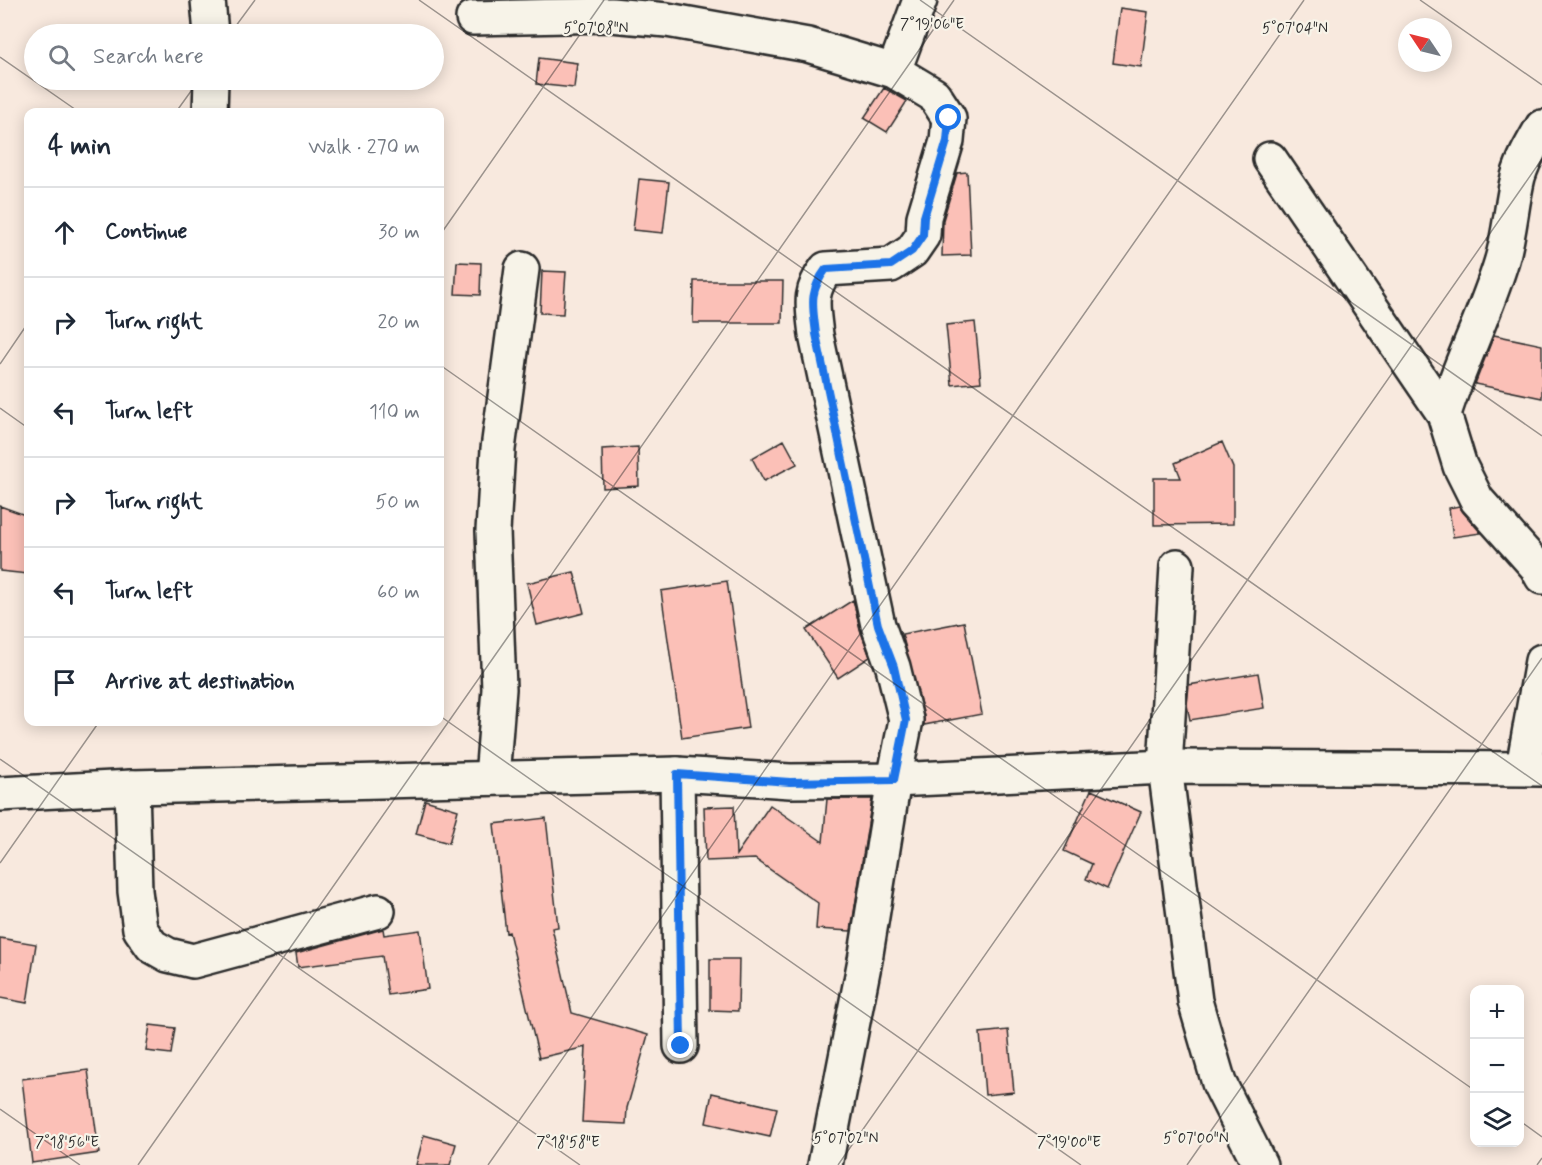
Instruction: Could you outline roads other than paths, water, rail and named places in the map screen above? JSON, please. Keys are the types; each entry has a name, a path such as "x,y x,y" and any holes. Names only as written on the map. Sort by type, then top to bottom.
{"street":[{"path":"208,0 210,24"},
{"path":"894,71 920,0"},
{"path":"473,18 611,15 667,20 808,45 894,71 934,95 949,118 947,141 924,217 923,235 912,251 891,265 826,269 816,283 812,301 816,334 878,625 894,667 906,720 865,960 825,1165"},
{"path":"210,108 211,90"},
{"path":"1444,414 1456,378 1496,281 1509,240 1518,177 1530,147 1542,127"},
{"path":"1270,159 1444,414 1460,466 1477,500 1536,566 1542,577"},
{"path":"492,778 499,688 493,531 498,449 522,269"},
{"path":"1177,566 1165,767 1195,1001 1219,1083 1260,1165"},
{"path":"0,794 132,787 677,774 790,782 894,780 1165,767 1533,769 1542,661"},
{"path":"677,774 681,1046"},
{"path":"132,787 135,891 140,928 152,946 168,955 192,961 378,911"}]}
